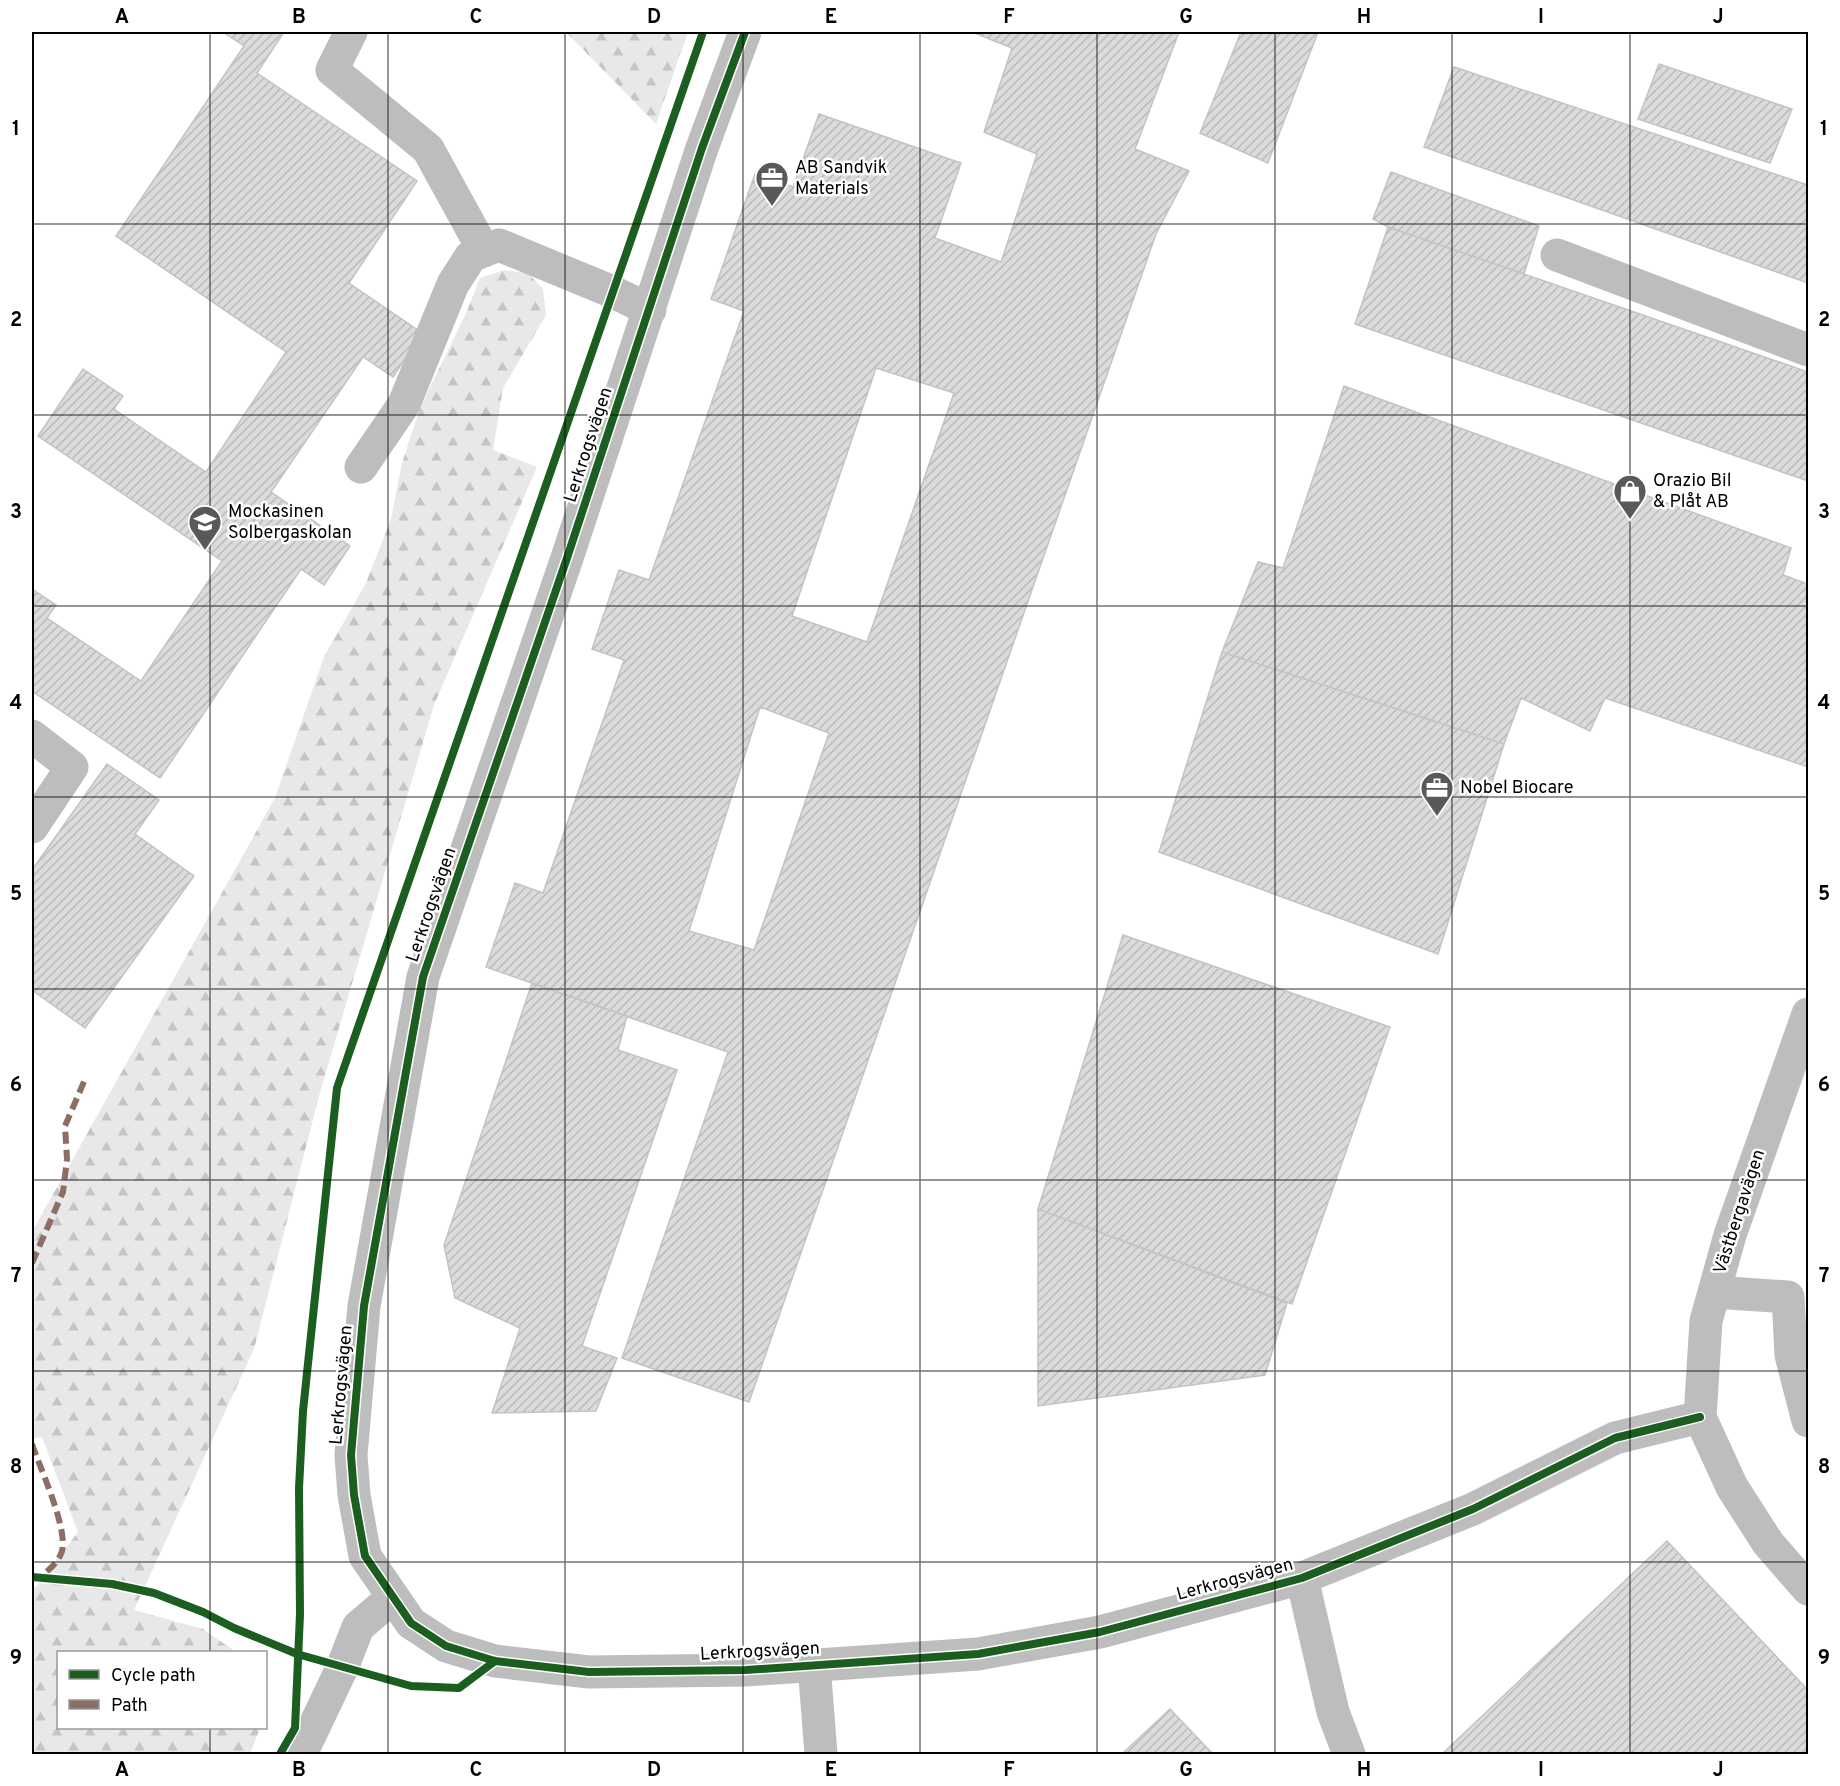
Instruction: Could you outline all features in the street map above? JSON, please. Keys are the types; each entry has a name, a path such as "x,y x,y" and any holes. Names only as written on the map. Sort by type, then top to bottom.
{"street":[{"path":"351,32 332,70 428,149 484,251"},
{"name":"Lerkrogsvägen","path":"745,32 702,148 650,310 423,976 364,1306 351,1455 354,1495 365,1556 393,1597 411,1623 446,1646 495,1661 589,1672 746,1670 989,1653 1100,1632 1302,1578 1473,1509 1615,1438 1700,1417"},
{"path":"361,467 404,404 453,284 471,256 499,245 613,292 650,310"},
{"path":"1557,255 1809,350"},
{"path":"32,736 72,767 32,826"},
{"name":"Västbergavägen","path":"1700,1417 1706,1321 1730,1235 1809,1014"},
{"path":"1714,1292 1788,1297 1791,1355 1809,1421"},
{"path":"1700,1417 1732,1487 1768,1543 1809,1589"},
{"path":"1302,1578 1333,1712 1348,1755"},
{"path":"302,1755 358,1627 393,1597"},
{"path":"814,1665 821,1755"}],"green space":[{"path":"566,32 688,32 656,124"},
{"path":"504,270 528,273 543,289 546,315 503,388 493,450 537,467 434,705 319,1096 254,1349 134,1610 203,1629 235,1651 57,1651 57,1729 260,1729 250,1754 32,1754 32,1592 78,1532 42,1437 32,1439 32,1232 275,798 324,657 366,583 391,519 402,463 420,408 467,311 480,278"}],"building":[{"path":"223,32 284,32 257,73 417,181 349,283 422,333 393,377 363,357 271,492 350,546 324,585 301,569 160,778 32,691 32,589 56,605 47,618 141,681 222,561 38,436 83,369 123,396 114,409 206,472 286,352 116,236 244,46"},
{"path":"972,32 1179,32 1135,149 1189,171 1156,234 749,1402 622,1358 728,1052 486,967 515,883 543,893 624,660 592,649 619,570 649,580 744,311 711,299 755,174 793,187 819,114 961,163 935,238 1001,262 1037,154 984,132 1012,48","holes":["876,368 954,393 867,642 792,616","760,707 829,733 754,950 689,931"]},
{"path":"1241,32 1318,32 1268,163 1200,133"},
{"path":"1659,64 1792,109 1770,163 1638,119"},
{"path":"1454,67 1808,185 1808,283 1424,147"},
{"path":"1391,172 1539,226 1524,274 1388,227 1373,219"},
{"path":"1388,227 1808,372 1808,481 1355,324"},
{"path":"1344,386 1791,548 1783,575 1808,584 1808,767 1605,698 1590,731 1521,698 1504,744 1222,652 1258,562 1283,568"},
{"path":"1222,652 1504,744 1438,954 1159,852"},
{"path":"107,764 159,800 135,834 194,876 85,1028 32,990 32,870"},
{"path":"1123,935 1390,1027 1292,1304 1038,1209"},
{"path":"532,983 627,1016 618,1050 677,1070 582,1346 617,1358 596,1411 492,1413 520,1328 455,1298 444,1245"},
{"path":"1038,1209 1287,1303 1265,1375 1038,1406"},
{"path":"1667,1541 1808,1690 1808,1754 1442,1754"},
{"path":"1170,1709 1213,1754 1122,1754"}],"marked path":[{"path":"32,1263 63,1192 67,1159 65,1126 86,1077"},
{"path":"32,1444 57,1513 63,1541 58,1560 38,1579"}],"cycle path":[{"path":"280,1754 295,1728 300,1614 299,1488 303,1411 337,1088 703,32"},
{"path":"745,32 702,148 567,558 423,977 364,1306 351,1455 354,1495 365,1556 411,1623 446,1646 495,1661 589,1672 746,1670 978,1654 1100,1632 1302,1578 1473,1509 1615,1438 1700,1417"},
{"path":"32,1577 112,1584 154,1593 297,1654 411,1686 459,1688 495,1661"}],"place":[{"name":"AB Sandvik Materials","path":"772,207"},
{"name":"Orazio Bil & Plåt AB","path":"1630,520"},
{"name":"Mockasinen Solbergaskolan","path":"205,551"},
{"name":"Nobel Biocare","path":"1437,817"}]}
